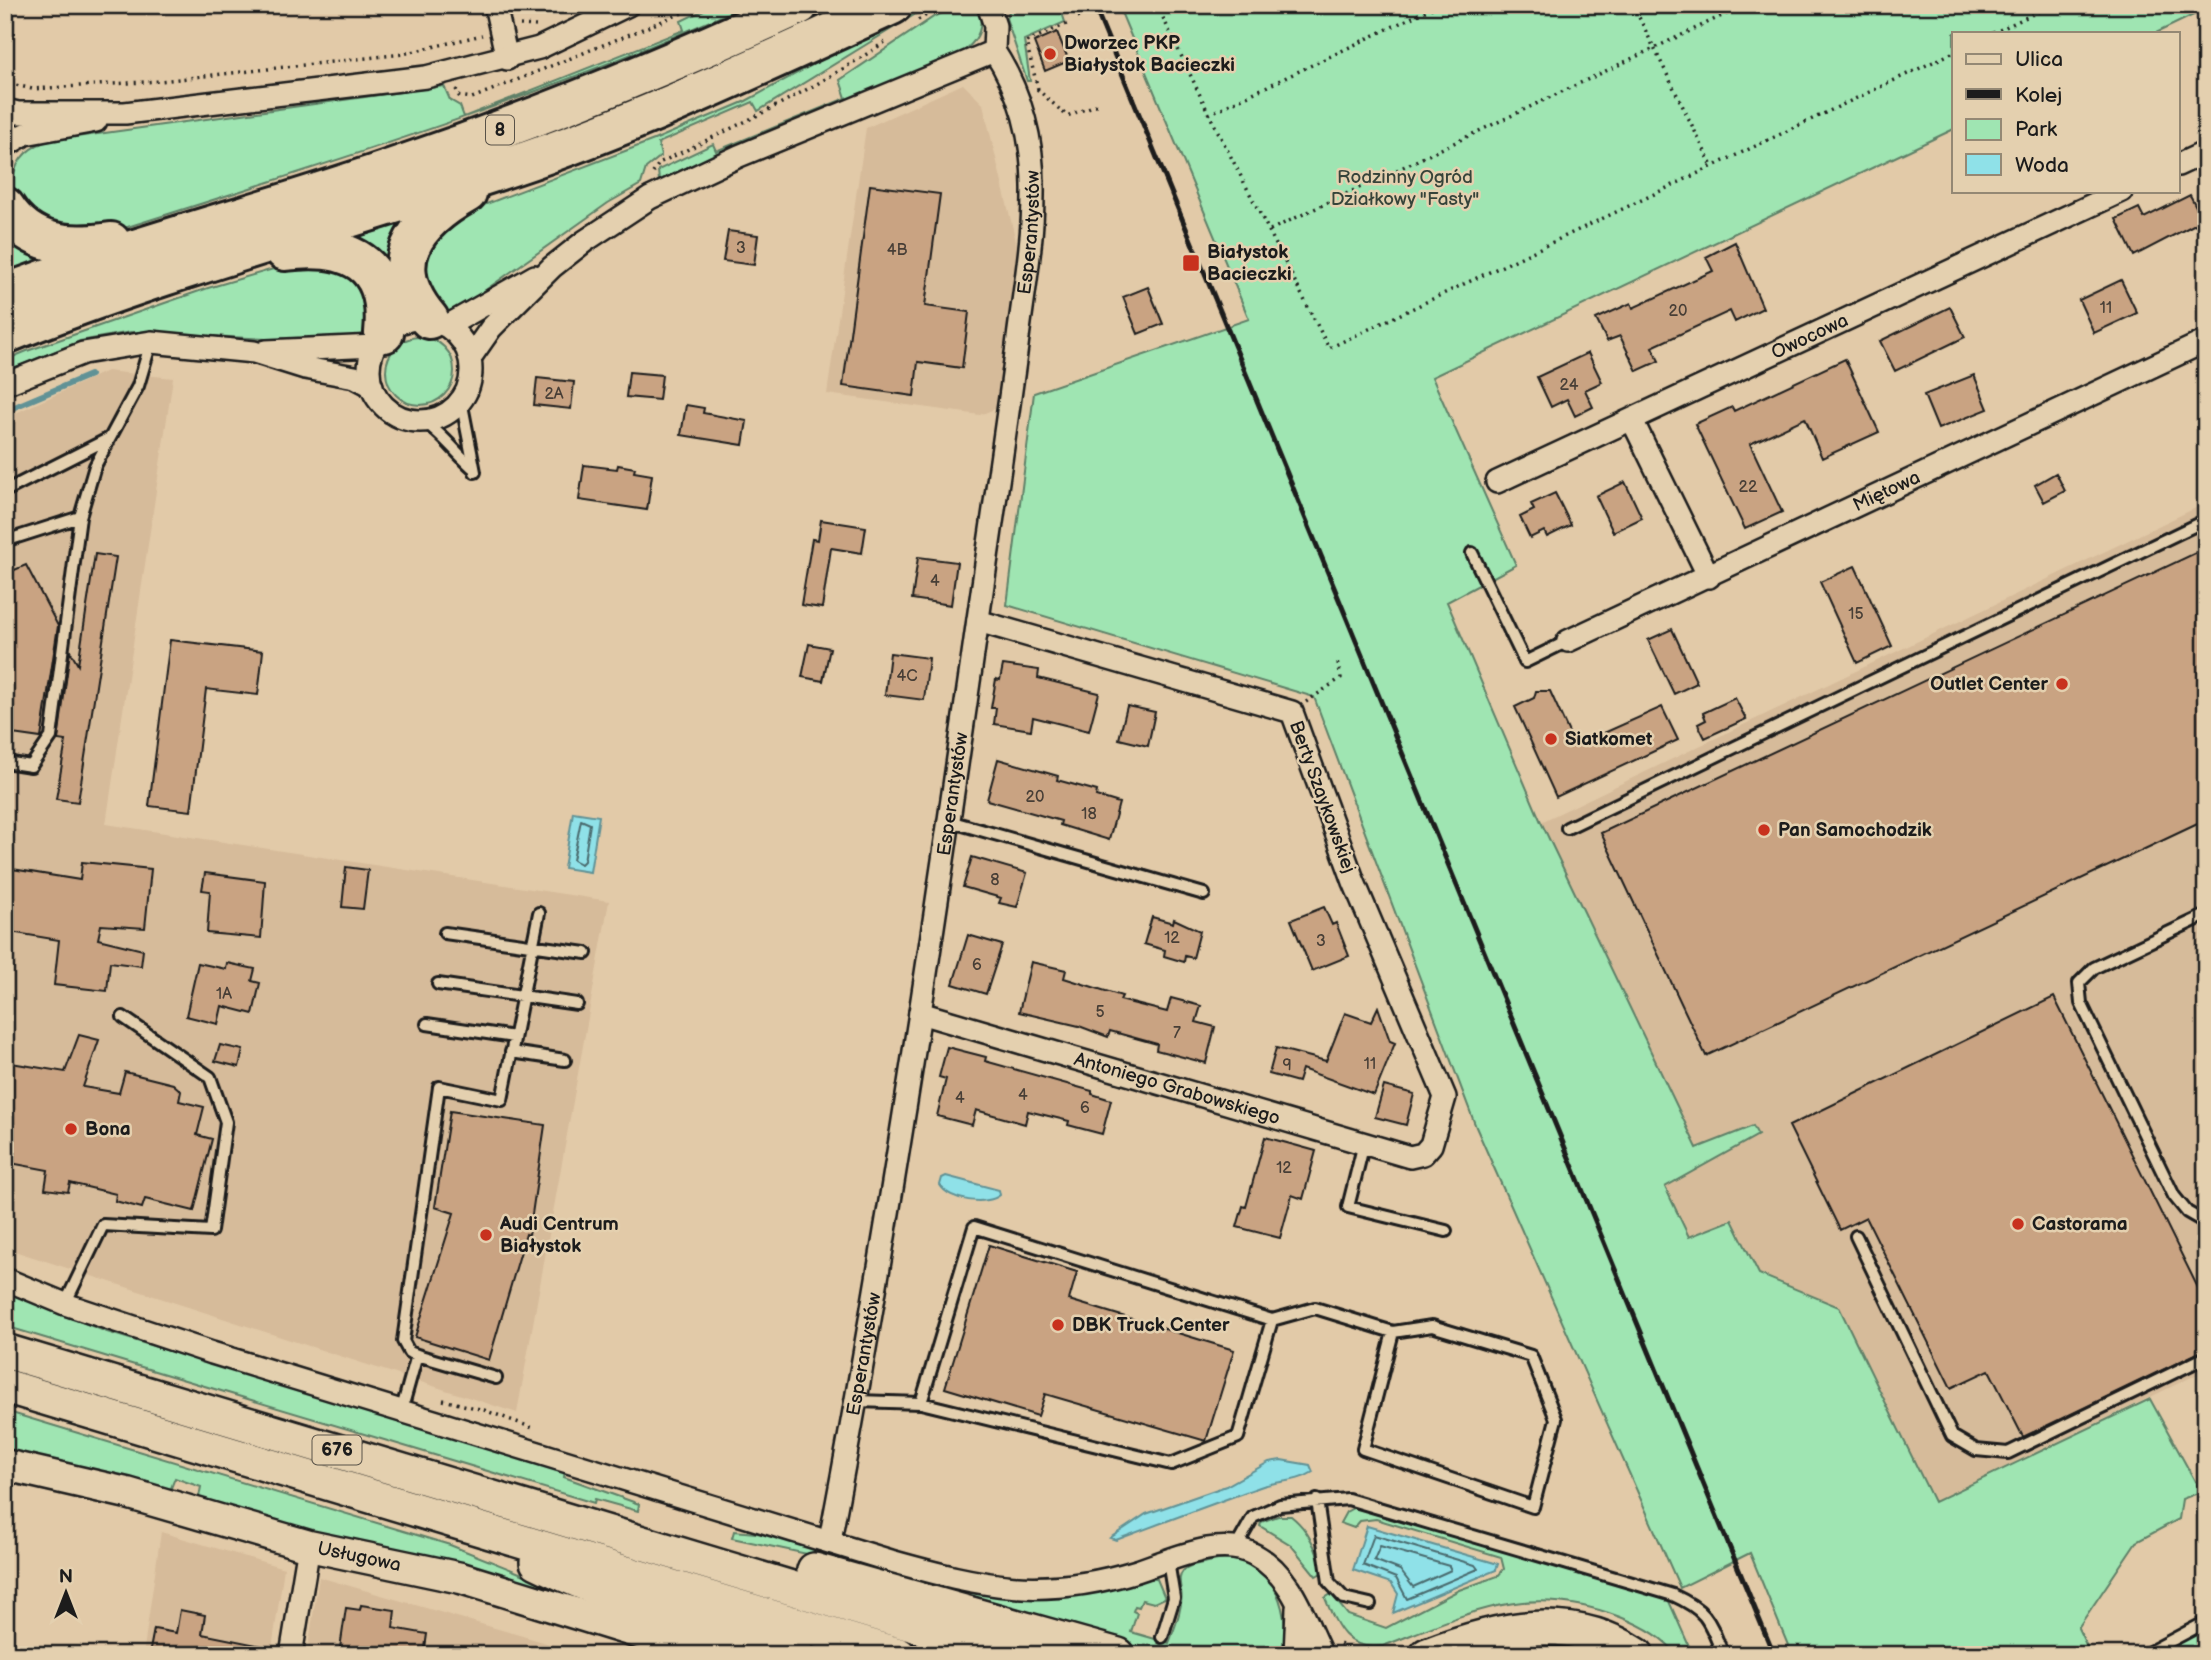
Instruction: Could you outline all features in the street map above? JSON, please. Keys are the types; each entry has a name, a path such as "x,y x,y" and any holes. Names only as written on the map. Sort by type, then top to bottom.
{"highway":[{"name":"8","path":"5,294 75,267 401,166 511,126 627,82 799,5"},
{"name":"8","path":"5,334 80,304 515,166 901,20"},
{"path":"438,323 416,303 406,268 418,232 437,211 515,166"},
{"path":"5,207 24,230 62,245 78,247 192,230"},
{"path":"227,257 319,247 341,252 361,262 374,276 386,310 379,340"}],"main road":[{"name":"676","path":"5,1351 1014,1655"},
{"name":"676","path":"5,1386 447,1518 593,1590 666,1616 800,1640"},
{"path":"668,1549 817,1571 1118,1655"},
{"path":"1408,1653 1469,1647 1533,1626 1563,1628 1598,1637 1637,1655"},
{"path":"800,1640 899,1655"}],"street":[{"path":"495,5 507,59"},
{"path":"5,110 18,113 125,113 426,78 507,59 574,33 628,5"},
{"path":"470,358 491,328 552,267 618,218 659,192 993,51 995,26 988,5"},
{"name":"Esperantystów","path":"830,1540 857,1401 920,1013 978,621 1031,228 1034,191 1028,91 993,51"},
{"path":"5,147 24,134 64,129 125,113"},
{"path":"5,118 5,147"},
{"path":"2180,164 2206,152"},
{"name":"Owocowa","path":"1497,482 2120,192"},
{"path":"438,323 462,340 470,358 471,381 461,400 444,415 423,421 401,418 383,405 372,386 369,366 379,340 400,322 438,323 552,267"},
{"path":"5,384 83,353 151,342 254,352 379,340"},
{"name":"Miętowa","path":"1568,641 2206,341"},
{"path":"254,352 305,368 355,377 372,386"},
{"path":"1632,420 1709,577"},
{"name":"Berty Szaykowskiej","path":"978,621 1292,712 1354,882 1445,1097 1431,1145"},
{"name":"Antoniego Grabowskiego","path":"920,1013 1409,1157 1423,1154 1431,1145"},
{"path":"5,1279 65,1304 401,1412 953,1578 1024,1589 1095,1583 1197,1552 1236,1549 1253,1553 1276,1568 1291,1589 1322,1655"},
{"name":"Usługowa","path":"5,1465 127,1493 309,1546 461,1578 696,1653"},
{"path":"291,1655 309,1546"},
{"path":"1295,1655 1297,1606"}],"lane":[{"path":"5,762 31,766 51,737 80,517 95,466 138,386 151,342"},
{"path":"423,421 436,429 450,448 473,469 461,400"},
{"path":"5,491 110,438"},
{"path":"5,541 80,517"},
{"path":"1567,828 2206,520"},
{"path":"1472,553 1525,662 1568,641"},
{"path":"949,821 1204,894"},
{"path":"496,1378 409,1352 403,1341 439,1087 502,1100 539,913"},
{"path":"2206,915 2094,968 2080,983 2081,1003 2174,1196 2187,1212 2206,1223"},
{"path":"445,933 586,953"},
{"path":"438,984 577,1004"},
{"path":"65,1304 103,1225 211,1231 226,1122 210,1077 123,1017"},
{"path":"427,1024 514,1037"},
{"path":"511,1052 565,1060"},
{"path":"1364,1143 1348,1207 1446,1231"},
{"path":"921,1404 974,1227 1272,1320 1314,1308 1393,1332 1432,1326 1531,1356 1556,1419 1533,1507 1363,1448 1393,1332"},
{"path":"1856,1236 1952,1436 1976,1450 2008,1453 2206,1357"},
{"path":"857,1401 921,1404 1171,1464 1238,1437 1272,1320"},
{"path":"401,1412 417,1355"},
{"path":"1236,1549 1253,1517 1280,1505 1348,1499 1674,1595 1699,1607 1712,1627 1723,1655"},
{"path":"1317,1500 1320,1542 1328,1563 1329,1582 1344,1598 1370,1604"},
{"path":"1162,1637 1174,1598 1168,1561"},
{"path":"2144,1655 2206,1622"}],"path":[{"path":"655,182 653,173 659,163 833,78 901,20 944,5"},
{"path":"1078,17 1109,5"},
{"path":"1157,5 1209,114 1329,348 1952,53"},
{"path":"1209,114 1438,5"},
{"path":"1633,5 1712,166"},
{"path":"1270,230 1745,5"},
{"path":"1995,32 2052,5"},
{"path":"5,77 16,85 32,89 160,81 403,54 524,23 541,28"},
{"path":"1069,23 1026,42 1028,91 1067,116 1101,103"},
{"path":"1292,712 1341,678 1338,663"}],"shaded area":[{"path":"963,84 983,104 1019,254 1002,406 980,415 827,394 866,128"},
{"path":"107,371 173,378 106,824 609,901 517,1413 5,1248 5,418"},
{"path":"2206,503 2206,1370 1934,1502 1839,1307 1759,1274 1732,1221 1689,1237 1664,1187 1758,1135 1752,1126 1697,1149 1541,822"},
{"path":"161,1532 284,1568 271,1655 143,1655"},
{"path":"319,1577 588,1655 307,1655"}],"green space":[{"path":"714,5 746,5 587,72 465,116 684,30 681,21"},
{"path":"922,5 924,9 758,111 753,102 658,143 661,156 646,168 641,184 608,203 453,313 439,311 422,295 426,237 447,219 654,140 746,101"},
{"path":"963,5 976,5 981,20 975,40 958,55 659,181 658,170 713,144 716,151 846,98 840,80 935,16"},
{"path":"1006,5 1069,5 1061,10 1065,22 1024,40 1030,81 1027,81 1006,18 1009,12"},
{"name":"Rodzinny Ogród Działkowy \"Fasty\"","path":"1118,5 2206,5 2206,9 2158,32 1952,32 1952,130 1432,377 1516,565 1447,602 1541,822 1697,1148 1753,1126 1758,1135 1665,1187 1689,1237 1732,1220 1759,1274 1839,1307 1934,1502 2150,1399 2201,1492 2182,1499 2179,1519 2136,1542 2078,1628 2091,1655 1792,1655 1750,1553 1680,1588 1476,1127 1314,697 1007,605 1034,393 1249,319"},
{"path":"444,86 450,100 460,106 464,117 96,237 45,231 11,189 14,172 21,159 31,149 47,141"},
{"path":"414,216 399,276 338,240"},
{"path":"5,220 63,256 5,281"},
{"path":"294,263 356,271 373,323 361,338 346,343 131,332 80,341 5,372 5,360 27,351 208,288"},
{"path":"413,337 427,337 439,342 449,352 454,371 449,390 439,400 427,405 413,405 401,400 391,390 386,378 386,364 391,352 401,342"},
{"path":"5,1292 107,1332 565,1471 564,1477 639,1504 638,1511 595,1499 594,1503 5,1326"},
{"path":"5,1411 450,1545 612,1610 342,1543 198,1502 201,1487 175,1478 169,1493 5,1453"},
{"path":"1355,1507 1668,1599 1693,1655 1677,1655 1651,1632 1620,1617 1587,1607 1556,1602 1499,1606 1443,1622 1383,1646 1361,1645 1345,1635 1325,1598 1331,1594 1348,1615 1386,1628 1459,1590 1498,1576 1504,1569 1501,1557 1376,1519 1360,1521 1354,1528 1340,1523 1346,1512"},
{"path":"1278,1516 1291,1516 1303,1528 1315,1548 1323,1572 1316,1576 1291,1545 1260,1526 1261,1522"},
{"path":"734,1531 778,1535 984,1594 1060,1597 1098,1592 1145,1579 1157,1579 1165,1598 1154,1603 1142,1600 1139,1607 1135,1606 1133,1611 1137,1613 1131,1632 1169,1643 1180,1610 1180,1578 1183,1571 1208,1562 1229,1560 1247,1563 1261,1572 1272,1584 1279,1600 1284,1617 1284,1655 1161,1655 1038,1620 1039,1615 873,1568 732,1538"},
{"path":"2206,1618 2206,1655 2131,1655"},
{"path":"1542,1637 1608,1655 1490,1655"}],"water":[{"path":"573,812 599,816 590,872 564,868"},
{"path":"946,1176 999,1190 1000,1195 978,1201 951,1195 940,1185 942,1178"},
{"path":"1281,1460 1310,1465 1313,1472 1301,1478 1260,1487 1116,1540 1110,1538 1146,1514 1226,1486 1269,1462"},
{"path":"1367,1526 1498,1564 1496,1570 1393,1613 1398,1594 1391,1583 1353,1570"}],"building":[{"name":"Dworzec PKP Białystok Bacieczki","path":"1057,32 1069,61 1045,71 1034,42"},
{"path":"870,185 940,194 925,306 969,312 962,368 918,362 914,396 843,386"},
{"path":"2190,195 2203,220 2134,256 2116,219 2139,208 2144,218"},
{"path":"728,231 758,235 754,265 723,261"},
{"path":"1735,242 1763,308 1735,322 1730,311 1652,347 1659,361 1637,371 1620,336 1607,341 1596,319 1631,303 1633,308 1713,271 1706,257"},
{"path":"2121,280 2137,313 2094,333 2079,300"},
{"path":"1148,287 1163,324 1138,334 1123,297"},
{"path":"1950,307 1965,337 1895,371 1880,341"},
{"path":"1588,353 1602,382 1585,390 1593,407 1575,416 1567,399 1551,407 1537,377"},
{"path":"1845,359 1879,432 1822,458 1805,418 1750,444 1782,512 1745,529 1695,424 1732,407 1734,411"},
{"path":"629,372 662,375 659,400 626,397"},
{"path":"1974,375 1988,409 1938,429 1924,395"},
{"path":"537,378 574,382 571,409 534,405"},
{"path":"686,405 704,408 703,413 747,421 743,445 681,435"},
{"path":"584,465 617,469 618,465 635,468 634,472 652,475 647,510 579,500"},
{"path":"2056,473 2065,491 2044,502 2035,485"},
{"path":"1625,482 1642,518 1613,532 1596,496"},
{"path":"1555,493 1571,525 1547,537 1544,531 1530,538 1520,517 1534,510 1531,504"},
{"path":"821,520 866,527 862,553 831,548 822,608 801,605 812,539 818,540"},
{"name":"Outlet Center","path":"2206,548 2206,820 1706,1056 1601,833"},
{"path":"95,554 116,557 78,802 56,799 66,741 58,740 70,651 78,665"},
{"path":"918,557 957,562 951,605 912,599"},
{"path":"26,565 58,626 41,738 5,733 5,574"},
{"path":"1855,566 1892,646 1857,663 1820,582"},
{"path":"1672,629 1697,683 1674,694 1648,640"},
{"path":"170,640 263,651 258,695 206,689 191,811 149,806"},
{"path":"809,644 830,648 823,681 802,677"},
{"path":"890,653 929,658 924,700 885,695"},
{"path":"1003,665 1039,670 1038,678 1099,693 1089,731 1033,717 1031,730 994,724 996,708 991,708 996,679 1000,680"},
{"name":"Siatkomet","path":"1536,691 1550,691 1575,746 1662,707 1678,740 1556,797 1515,707 1534,698"},
{"path":"1735,698 1746,719 1705,738 1698,724 1706,720 1703,713"},
{"path":"1127,706 1155,712 1148,746 1119,739"},
{"path":"998,759 1058,776 1057,780 1097,791 1096,796 1119,803 1109,840 1060,825 1061,821 987,800"},
{"path":"972,857 1027,873 1017,907 999,903 1001,898 963,887"},
{"path":"82,862 151,869 145,928 101,925 98,939 143,950 141,966 110,962 107,991 54,985 59,940 10,932 13,913 5,911 12,869 80,880"},
{"path":"346,867 368,870 363,909 342,907"},
{"path":"205,873 265,881 261,938 207,933 210,891 202,890"},
{"path":"1324,907 1332,925 1336,923 1349,956 1312,971 1291,920"},
{"path":"1152,917 1173,923 1174,919 1200,931 1193,958 1185,956 1184,962 1164,956 1165,950 1144,944"},
{"path":"968,935 1002,945 986,994 953,984"},
{"path":"1031,962 1066,970 1064,978 1122,996 1120,1000 1167,1012 1171,998 1201,1006 1196,1022 1215,1027 1206,1063 1156,1050 1157,1044 1110,1031 1108,1037 1079,1026 1019,1012"},
{"path":"198,963 226,969 227,963 255,969 252,981 260,983 253,1014 222,1006 218,1024 186,1016"},
{"name":"Castorama","path":"2054,997 2206,1304 2206,1349 2023,1437 1989,1370 1951,1388 1866,1217 1840,1230 1789,1126"},
{"path":"1378,1007 1390,1041 1395,1043 1374,1095 1302,1069 1298,1082 1269,1074 1276,1048 1326,1061 1345,1013 1371,1022"},
{"path":"79,1035 99,1040 83,1087 119,1093 125,1072 173,1084 181,1091 179,1101 204,1107 197,1135 212,1139 194,1211 145,1199 142,1208 115,1201 116,1194 70,1183 68,1192 45,1189 48,1170 5,1162 5,1062 65,1072"},
{"path":"220,1045 243,1050 239,1067 215,1061"},
{"path":"947,1047 986,1057 985,1061 1092,1091 1092,1094 1111,1100 1102,1134 1068,1125 1069,1121 1028,1111 1025,1124 976,1110 972,1125 937,1116 946,1079 939,1077"},
{"path":"1384,1086 1414,1094 1406,1125 1375,1117"},
{"name":"Audi Centrum Białystok","path":"450,1111 545,1125 529,1235 526,1234 489,1360 415,1337 454,1213 435,1207"},
{"path":"1265,1137 1316,1151 1303,1199 1292,1195 1280,1238 1237,1227 1243,1206 1246,1207"},
{"name":"DBK Truck Center","path":"989,1245 1077,1272 1069,1300 1234,1350 1206,1441 1045,1394 1038,1416 945,1388"},
{"path":"361,1605 395,1610 393,1628 427,1634 424,1655 339,1655 346,1608 360,1610"},
{"path":"180,1610 205,1615 202,1634 267,1647 266,1655 149,1655 154,1629 176,1633"}],"waterway":[{"path":"5,411 90,375"}],"railway":[{"path":"1094,5 1774,1655"}],"place":[{"name":"Dworzec PKP Białystok Bacieczki","path":"1050,54"},
{"name":"Białystok Bacieczki","path":"1191,263"},
{"name":"Outlet Center","path":"2062,684"},
{"name":"Siatkomet","path":"1551,739"},
{"name":"Pan Samochodzik","path":"1764,830"},
{"name":"Bona","path":"71,1129"},
{"name":"Castorama","path":"2018,1224"},
{"name":"Audi Centrum Białystok","path":"486,1235"},
{"name":"DBK Truck Center","path":"1058,1325"}]}
